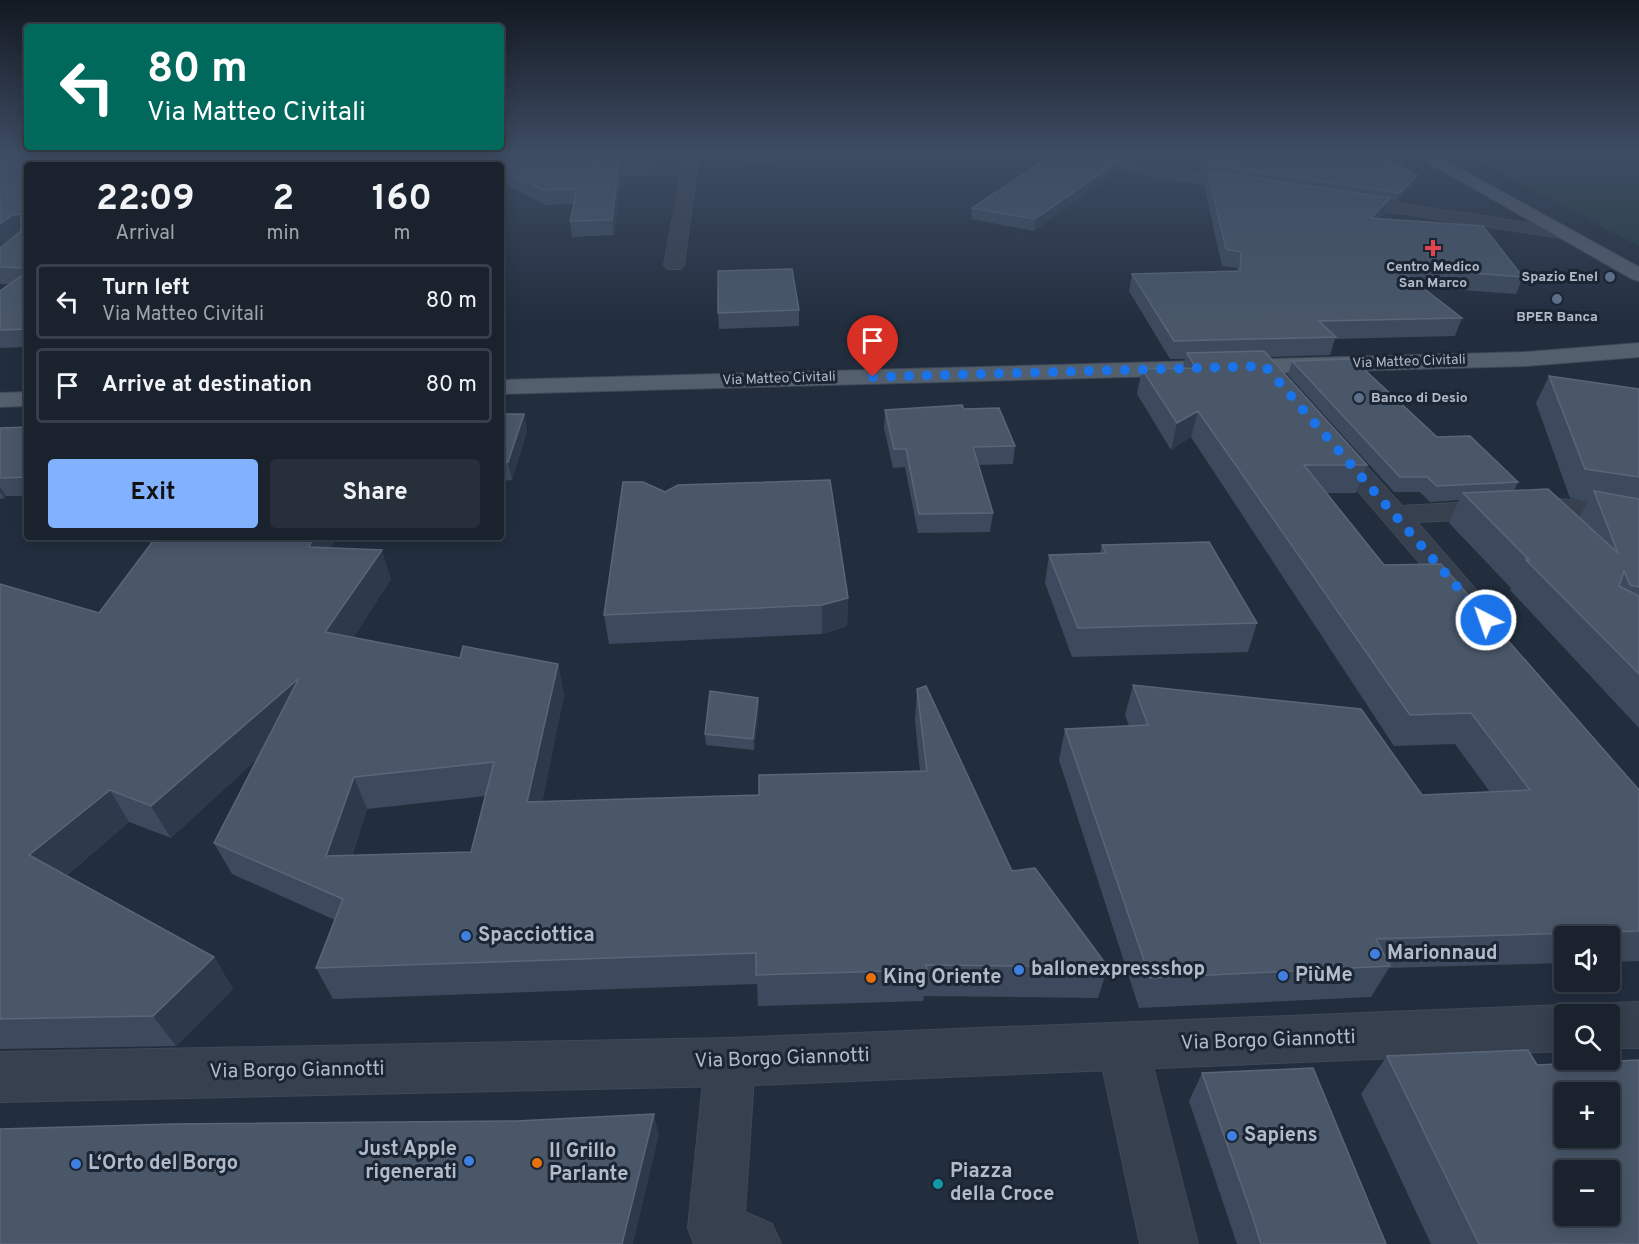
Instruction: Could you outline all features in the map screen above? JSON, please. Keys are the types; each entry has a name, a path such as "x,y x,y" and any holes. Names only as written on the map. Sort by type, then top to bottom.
{"main road":[{"path":"1522,210 1639,275"},
{"name":"Via Matteo Civitali","path":"504,387 1526,359 1639,350"},
{"name":"Via Matteo Civitali","path":"1526,359 1639,371"},
{"path":"0,400 24,399"}],"street":[{"path":"674,265 683,210"},
{"path":"1414,210 1562,233"},
{"path":"1265,366 1290,396"},
{"path":"1312,421 1486,620"},
{"path":"1394,515 1541,507 1588,510 1639,520"},
{"path":"1620,1026 1639,1025"},
{"name":"Via Borgo Giannotti","path":"0,1077 730,1062 1554,1028"},
{"path":"1123,1047 1169,1244"},
{"path":"726,1239 730,1062"}],"green space":[{"path":"1571,210 1639,210 1639,246"}],"building":[{"path":"0,210 24,210 24,268 0,267 0,248 21,231 21,214 12,215 0,224"},
{"path":"572,210 613,210 612,220 570,221"},
{"path":"984,210 1048,210 1035,219"},
{"path":"1217,210 1379,210 1371,218 1483,226 1523,277 1396,267 1462,318 1319,321 1336,337 1174,341 1132,274 1240,271 1241,252 1226,249"},
{"path":"792,269 799,310 718,313 718,271"},
{"path":"24,274 24,329 0,330 0,291"},
{"path":"1264,351 1367,465 1304,465 1384,565 1441,564 1639,790 1639,931 1620,932 1620,926 1554,926 1554,934 1376,939 1390,966 1150,978 1065,729 1148,725 1133,685 1361,709 1422,795 1530,790 1471,713 1410,715 1198,411 1177,423 1142,369 1196,368 1187,353"},
{"path":"1353,359 1437,437 1470,436 1518,482 1437,486 1427,477 1400,477 1292,361"},
{"path":"1549,376 1639,389 1639,477 1585,469"},
{"path":"962,405 964,409 999,408 1015,446 973,447 993,513 919,514 906,449 894,449 885,410"},
{"path":"504,414 524,414 508,462 504,462"},
{"path":"24,427 24,477 0,478 0,428"},
{"path":"830,480 848,598 822,605 604,615 623,482 643,482 665,492 678,485"},
{"path":"1548,489 1618,553 1594,491 1639,499 1639,587 1630,585 1624,571 1619,586 1639,596 1639,674 1463,493"},
{"path":"154,540 312,540 309,547 382,550 325,632 460,658 463,646 558,664 527,802 759,795 759,775 927,771 917,689 926,686 1012,871 1035,868 1108,967 926,965 927,970 756,975 756,953 316,968 343,899 214,843 299,678 151,806 110,790 29,855 214,957 153,1016 0,1019 0,584 99,613","holes":["494,762 471,852 326,856 354,777"]},
{"path":"1209,542 1257,623 1078,628 1049,555 1106,553 1102,545"},
{"path":"710,691 758,698 753,739 705,734"},
{"path":"1528,1050 1537,1065 1554,1064 1554,1070 1620,1070 1620,1061 1639,1060 1639,1244 1479,1244 1387,1056"},
{"path":"1313,1068 1386,1244 1261,1244 1202,1073"},
{"path":"654,1114 622,1244 0,1244 0,1129 173,1124 516,1121"}],"place":[{"name":"Centro Medico San Marco","path":"1433,248"},
{"name":"Spazio Enel","path":"1610,277"},
{"name":"BPER Banca","path":"1557,299"},
{"name":"Banco di Desio","path":"1359,398"},
{"name":"Spacciottica","path":"466,936"},
{"name":"Marionnaud","path":"1375,954"},
{"name":"ballonexpressshop","path":"1019,970"},
{"name":"PiùMe","path":"1283,976"},
{"name":"King Oriente","path":"871,978"},
{"name":"Sapiens","path":"1232,1136"},
{"name":"Just Apple rigenerati","path":"469,1161"},
{"name":"Il Grillo Parlante","path":"537,1163"},
{"name":"L‘Orto del Borgo","path":"76,1164"},
{"name":"Piazza della Croce","path":"938,1184"}],"route":[{"path":"873,377 1265,366 1486,620"}]}
